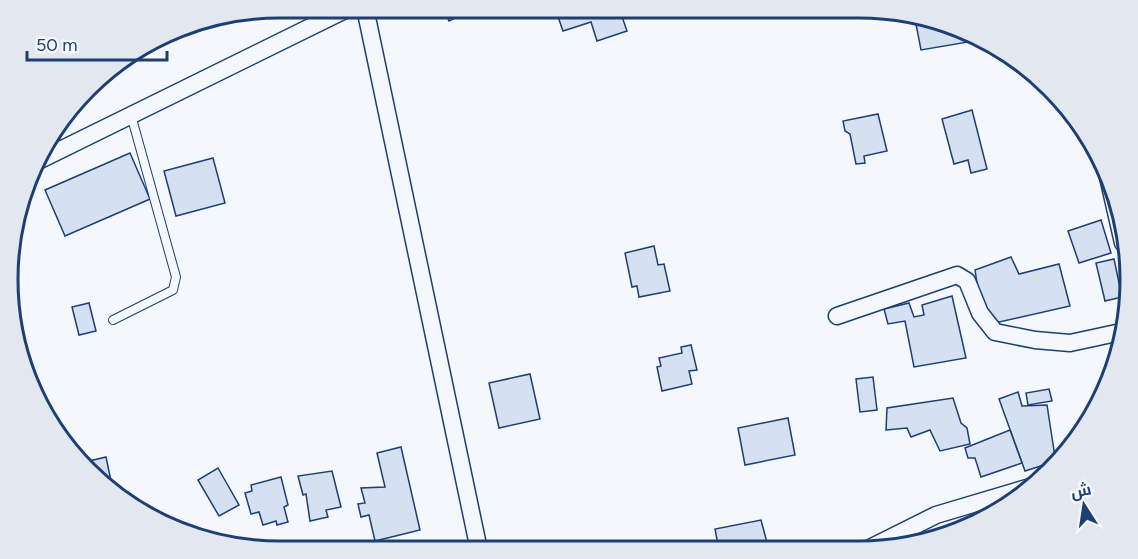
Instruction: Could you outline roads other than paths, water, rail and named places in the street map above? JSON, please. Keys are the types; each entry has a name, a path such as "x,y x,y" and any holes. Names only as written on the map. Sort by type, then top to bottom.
{"street":[{"path":"50,155 329,18"},
{"path":"367,18 477,541"},
{"path":"837,316 957,275 967,281 981,313 995,332 1035,340 1070,343 1114,333"},
{"path":"887,539 936,515 1009,493"}],"lane":[{"path":"113,320 173,290 176,277 131,115"}]}
